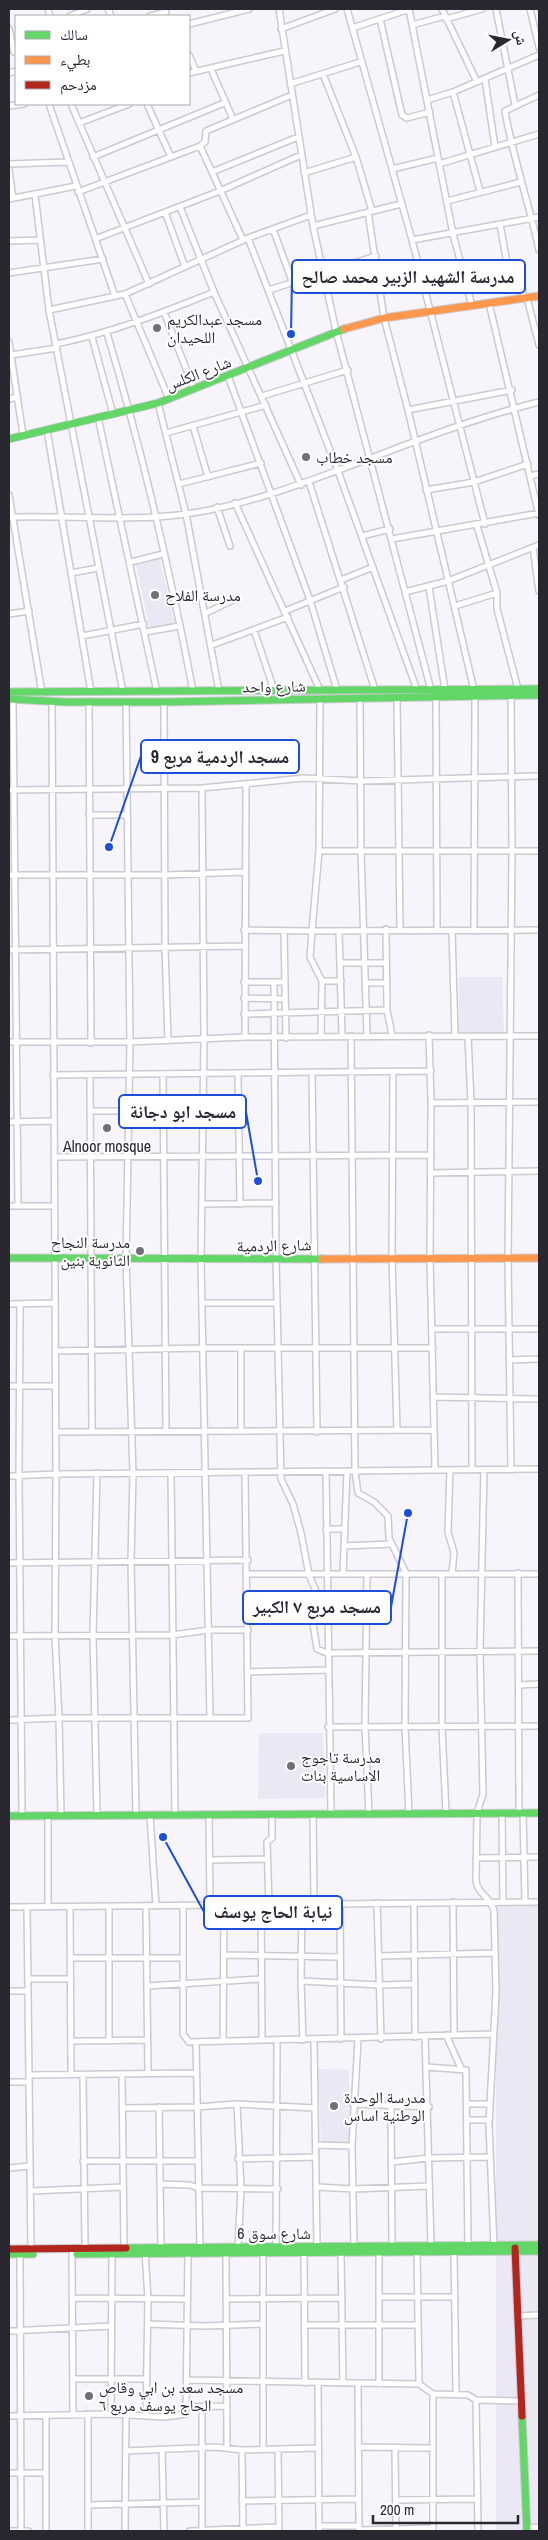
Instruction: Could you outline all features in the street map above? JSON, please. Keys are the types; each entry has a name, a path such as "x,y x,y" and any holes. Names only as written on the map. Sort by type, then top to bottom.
{"street":[{"path":"72,15 87,9"},
{"path":"190,24 249,9"},
{"path":"279,9 284,51 311,215 323,272 336,330 431,690"},
{"path":"281,29 335,9"},
{"path":"346,9 412,240 485,524"},
{"path":"352,28 410,9 453,234 472,306"},
{"path":"442,9 477,82"},
{"path":"412,25 482,9"},
{"path":"496,9 515,105"},
{"path":"530,9 539,47"},
{"path":"380,19 402,115 407,118 430,112"},
{"path":"9,29 13,52"},
{"path":"190,73 284,51"},
{"path":"427,100 453,92 539,55"},
{"path":"190,57 196,71"},
{"path":"290,84 360,62"},
{"path":"211,69 224,103 233,119"},
{"path":"323,74 356,157 370,211 384,318 408,410 474,693 474,931"},
{"path":"485,79 495,147"},
{"path":"453,92 480,191"},
{"path":"9,170 11,199 77,189 105,182 200,146 204,142 206,131 292,95"},
{"path":"539,95 505,111 510,144 533,218 539,250"},
{"path":"93,157 224,103"},
{"path":"49,105 77,189 116,296"},
{"path":"71,105 149,284"},
{"path":"79,123 125,105"},
{"path":"147,105 171,157"},
{"path":"392,170 469,156 539,134"},
{"path":"212,172 298,136"},
{"path":"200,146 269,290 338,470 417,690"},
{"path":"95,239 220,191 301,155"},
{"path":"304,173 356,157"},
{"path":"9,164 68,162"},
{"path":"447,201 521,182"},
{"path":"35,195 49,310 123,692"},
{"path":"313,226 401,204"},
{"path":"180,207 200,261 301,485"},
{"path":"164,212 185,267"},
{"path":"49,310 125,294 246,239 311,215"},
{"path":"412,240 539,217"},
{"path":"500,224 508,269 519,269 525,298 539,345"},
{"path":"273,229 292,280"},
{"path":"9,242 40,240"},
{"path":"269,290 292,280 376,256"},
{"path":"9,273 43,270 102,259"},
{"path":"11,355 107,333 214,292"},
{"path":"125,294 169,399"},
{"name":"شارع الكلس","path":"9,439 158,403 248,368 336,330 384,318 430,313 539,296"},
{"path":"392,539 539,514 512,390 490,303"},
{"path":"164,312 194,389"},
{"path":"107,333 130,410 180,626 193,691"},
{"path":"92,337 113,414"},
{"path":"9,342 23,435"},
{"path":"262,396 304,385 348,370"},
{"path":"228,376 310,600 337,690"},
{"path":"408,410 512,390"},
{"path":"9,399 17,397"},
{"path":"11,517 88,518 186,514 301,485 414,442 539,402"},
{"path":"158,403 186,514 212,645 219,691"},
{"path":"166,433 266,405"},
{"path":"98,417 131,562 157,692"},
{"path":"193,426 208,476"},
{"path":"47,430 91,692"},
{"path":"179,484 261,463"},
{"path":"426,490 474,482 528,464"},
{"path":"531,476 539,474"},
{"path":"309,482 376,690"},
{"path":"9,495 11,517 42,693"},
{"path":"235,503 320,690"},
{"path":"217,507 230,546"},
{"path":"477,526 497,593 497,609 518,689"},
{"path":"362,536 390,529"},
{"path":"405,592 448,581 489,563 536,547 539,591"},
{"path":"131,562 163,554"},
{"path":"342,580 373,567"},
{"path":"71,573 98,568"},
{"path":"285,611 344,587"},
{"path":"430,587 445,690"},
{"path":"455,606 497,593"},
{"path":"206,613 232,600"},
{"path":"9,614 29,611"},
{"path":"212,645 288,617"},
{"path":"82,636 144,624"},
{"path":"145,632 180,626"},
{"path":"254,630 274,690"},
{"name":"شارع واحد","path":"10,693 52,701 164,702 436,698 518,689 539,689"},
{"name":"شارع واحد","path":"10,693 445,690 539,695"},
{"path":"254,691 254,701"},
{"path":"10,693 16,875 18,1206"},
{"path":"511,695 511,1035 508,1103 511,1470"},
{"path":"397,698 400,929"},
{"path":"436,698 435,851 437,929"},
{"path":"360,699 361,852 367,1035"},
{"path":"320,700 321,779 319,851 310,957 322,981 321,1036"},
{"path":"52,701 51,790 54,1041 52,1076 56,1432 55,1636 60,1718 61,1815"},
{"path":"89,701 88,790 91,1043"},
{"path":"126,702 130,1042 126,1259 133,1473 131,1561 136,1815"},
{"path":"164,702 165,948 168,1040"},
{"path":"12,790 202,788 297,778 361,781 398,778 436,779 539,776"},
{"path":"245,1036 244,872 246,784"},
{"path":"202,788 204,1038 201,1260 210,1718"},
{"path":"89,815 127,816"},
{"path":"319,851 539,851"},
{"path":"9,876 165,876 244,872"},
{"path":"386,929 387,1010 392,1036"},
{"path":"244,930 539,930"},
{"path":"452,930 456,1036"},
{"path":"284,931 284,1015 286,1038"},
{"path":"339,931 342,1036"},
{"path":"9,950 244,946"},
{"path":"340,963 386,963"},
{"path":"322,981 341,981"},
{"path":"244,982 284,982"},
{"path":"274,982 277,1347 281,1472 282,1482 292,1502 301,1533 308,1573 316,1591 313,1624 317,1649 327,1653 539,1651"},
{"path":"365,983 386,983"},
{"path":"244,998 284,999"},
{"path":"244,1014 284,1015 387,1010"},
{"path":"9,1042 54,1041 91,1043 245,1036 286,1038 367,1035 539,1036"},
{"path":"429,1035 431,1071 430,1258 435,1470"},
{"path":"351,1036 355,1471 358,1493 374,1502 388,1516 388,1537 406,1573 405,1727 409,1814"},
{"path":"468,1036 471,1103 472,1470"},
{"path":"52,1076 431,1071"},
{"path":"392,1072 392,1257 397,1430"},
{"path":"163,1074 166,1431"},
{"path":"312,1074 313,1258 317,1432"},
{"path":"238,1075 240,1204"},
{"path":"90,1076 92,1432"},
{"path":"431,1103 539,1102"},
{"path":"90,1111 128,1111"},
{"path":"9,1122 53,1121"},
{"path":"54,1157 203,1158 431,1154"},
{"path":"431,1173 539,1171"},
{"path":"203,1204 276,1203"},
{"path":"9,1206 54,1206"},
{"name":"شارع الردمية","path":"9,1258 201,1260 392,1257 539,1258"},
{"path":"9,1304 55,1303"},
{"path":"202,1303 277,1303"},
{"path":"20,1304 18,1477 22,1815"},
{"path":"433,1329 539,1328"},
{"path":"55,1351 277,1347 433,1348"},
{"path":"241,1348 241,1431"},
{"path":"509,1360 539,1359"},
{"path":"9,1386 55,1386"},
{"path":"434,1397 539,1398"},
{"path":"56,1432 433,1430"},
{"path":"9,1476 97,1473 539,1469"},
{"path":"450,1470 448,1532 454,1553 452,1573"},
{"path":"484,1470 480,1651 483,1798 477,1813 476,1858 477,1888 490,1902 494,1911 495,1953 489,2120 494,2248"},
{"path":"326,1471 327,1670 331,1814"},
{"path":"343,1574 347,1471"},
{"path":"9,1720 60,1718 248,1718 248,1560 245,1472"},
{"path":"97,1473 93,1635 97,1815"},
{"path":"171,1473 172,1718 175,1815"},
{"path":"326,1529 344,1529"},
{"path":"344,1546 391,1544"},
{"path":"9,1563 248,1560"},
{"path":"248,1574 308,1573 367,1575 481,1572 539,1574"},
{"path":"518,1573 521,1813 525,1902"},
{"path":"442,1574 442,1728 446,1814"},
{"path":"367,1575 365,1727 369,1814"},
{"path":"9,1636 172,1635 209,1630 248,1630"},
{"path":"247,1672 327,1670"},
{"path":"519,1684 539,1684"},
{"path":"328,1727 442,1728 539,1726"},
{"path":"502,1813 503,1902"},
{"path":"9,1816 539,1813"},
{"path":"209,1814 210,1905"},
{"path":"269,1904 267,1842 272,1838 272,1814"},
{"path":"313,1814 314,1904"},
{"path":"48,1815 48,1907"},
{"path":"150,1815 156,1906"},
{"path":"476,1858 539,1857"},
{"path":"210,1860 267,1859"},
{"path":"453,1902 454,2035"},
{"path":"9,1907 539,1902"},
{"path":"377,1903 381,2039"},
{"path":"414,1903 416,1955 415,2037"},
{"path":"261,1904 262,2040"},
{"path":"302,1904 301,1981 303,2040"},
{"path":"340,1904 341,2039"},
{"path":"182,1905 183,2034 186,2041 381,2039 493,2034"},
{"path":"223,2041 224,1905"},
{"path":"146,1906 148,2074"},
{"path":"26,1907 31,2249"},
{"path":"70,1907 71,2074"},
{"path":"109,1907 109,2041"},
{"path":"379,1956 495,1953"},
{"path":"224,1955 262,1954 339,1957"},
{"path":"71,1958 183,1958"},
{"path":"28,1979 71,1979"},
{"path":"147,1986 184,1986 224,1980 261,1980"},
{"path":"301,1981 380,1985 415,1984"},
{"path":"9,1991 28,1991"},
{"path":"446,2035 462,2068 466,2070 468,2104 468,2248"},
{"path":"425,2037 431,2246"},
{"path":"354,2247 352,2146 358,2039"},
{"path":"71,2041 147,2040"},
{"path":"276,2246 278,2189 276,2159 277,2040"},
{"path":"314,2040 317,2247"},
{"path":"196,2042 200,2248"},
{"path":"427,2067 462,2068"},
{"path":"29,2076 196,2073"},
{"path":"122,2074 124,2249"},
{"path":"83,2075 85,2249"},
{"path":"9,2082 29,2082"},
{"path":"122,2108 197,2107 237,2104 315,2108"},
{"path":"237,2104 238,2159 241,2189 238,2247"},
{"path":"353,2104 428,2107"},
{"path":"468,2104 490,2104"},
{"path":"391,2105 392,2247"},
{"path":"160,2107 161,2249"},
{"path":"468,2120 489,2120"},
{"path":"316,2144 352,2146"},
{"path":"238,2159 316,2157"},
{"path":"392,2162 429,2158 490,2157"},
{"path":"83,2161 198,2161"},
{"path":"9,2168 30,2166"},
{"path":"160,2184 190,2184 199,2188 278,2189"},
{"path":"317,2187 352,2189 429,2186"},
{"path":"31,2191 123,2187"},
{"name":"شارع سوق 6","path":"9,2254 112,2254 161,2249 276,2246 515,2248 539,2245"},
{"name":"شارع سوق 6","path":"9,2249 124,2249 145,2252 226,2254 417,2252 454,2251 468,2248"},
{"path":"515,2248 520,2401 527,2530 539,2527"},
{"name":"شارع سوق 6","path":"515,2248 539,2251"},
{"path":"454,2251 456,2394"},
{"path":"145,2252 148,2299 146,2416"},
{"path":"379,2252 380,2384"},
{"path":"417,2252 419,2384"},
{"path":"263,2449 264,2253"},
{"path":"304,2253 305,2383"},
{"path":"341,2253 343,2383"},
{"path":"20,2254 21,2416 19,2473 21,2531"},
{"path":"72,2254 73,2415"},
{"path":"111,2414 112,2254"},
{"path":"9,2416 111,2414 184,2416 187,2407 186,2299 188,2254"},
{"path":"226,2254 227,2448"},
{"path":"379,2297 455,2297"},
{"path":"72,2298 186,2299"},
{"path":"226,2299 342,2298"},
{"path":"517,2316 539,2315"},
{"path":"148,2324 186,2326 263,2324"},
{"path":"305,2325 418,2325"},
{"path":"9,2331 111,2326"},
{"path":"73,2379 147,2379"},
{"path":"186,2380 419,2384 433,2394 471,2396 476,2400 520,2401"},
{"path":"318,2383 319,2528 433,2530 433,2394"},
{"path":"358,2384 359,2529"},
{"path":"476,2400 478,2531"},
{"path":"187,2407 226,2406"},
{"path":"202,2407 202,2531"},
{"path":"88,2414 88,2531"},
{"path":"125,2531 126,2415"},
{"path":"46,2416 46,2531"},
{"path":"358,2447 432,2448"},
{"path":"126,2451 202,2448 242,2450 318,2448"},
{"path":"396,2448 396,2530"},
{"path":"190,2531 279,2529 278,2449"},
{"path":"162,2450 164,2531"},
{"path":"242,2450 243,2530"},
{"path":"9,2473 46,2473"},
{"path":"242,2501 358,2499"},
{"path":"396,2500 478,2499"},
{"path":"89,2505 202,2502"},
{"path":"9,2531 28,2531"}],"shaded area":[{"name":"مدرسة الفلاح","path":"160,559 175,624 150,629 136,565"},
{"path":"459,977 502,977 504,1033 459,1033"},
{"name":"مدرسة تاجوج الاساسية بنات","path":"259,1733 323,1733 325,1798 258,1799"},
{"path":"496,1904 539,1905 539,2531 496,2531"},
{"name":"مدرسة الوحدة الوطنية اساس","path":"318,2069 349,2070 350,2142 321,2142"}],"traffic: fast":[{"path":"9,439 158,403 344,329"},
{"path":"9,692 539,689"},
{"path":"9,699 65,702 164,702 539,695"},
{"path":"9,1258 322,1259"},
{"path":"9,1816 539,1813"},
{"path":"126,2248 539,2245"},
{"path":"77,2254 539,2251"},
{"path":"9,2254 33,2254"},
{"path":"522,2416 527,2531"}],"traffic: slow":[{"path":"344,329 384,318 539,296"},
{"path":"322,1259 539,1258"}],"traffic: jam":[{"path":"9,2249 126,2248"},
{"path":"515,2248 522,2416"}],"place":[{"name":"مسجد عبدالكريم اللحيدان","path":"157,328"},
{"name":"مدرسة الشهيد الزبير محمد صالح","path":"291,334"},
{"name":"مسجد خطاب","path":"306,457"},
{"name":"مدرسة الفلاح","path":"155,595"},
{"name":"مسجد الردمية مربع 9","path":"109,847"},
{"name":"Alnoor mosque","path":"107,1128"},
{"name":"مسجد ابو دجانة","path":"258,1181"},
{"name":"مدرسة النجاح الثانوية بنين","path":"140,1251"},
{"name":"مسجد مربع ٧ الكبير","path":"408,1513"},
{"name":"مدرسة تاجوج الاساسية بنات","path":"291,1766"},
{"name":"نيابة الحاج يوسف","path":"163,1837"},
{"name":"مدرسة الوحدة الوطنية اساس","path":"334,2106"},
{"name":"مسجد سعد بن ابي وقاص الحاج يوسف مربع ٦","path":"89,2396"}]}
